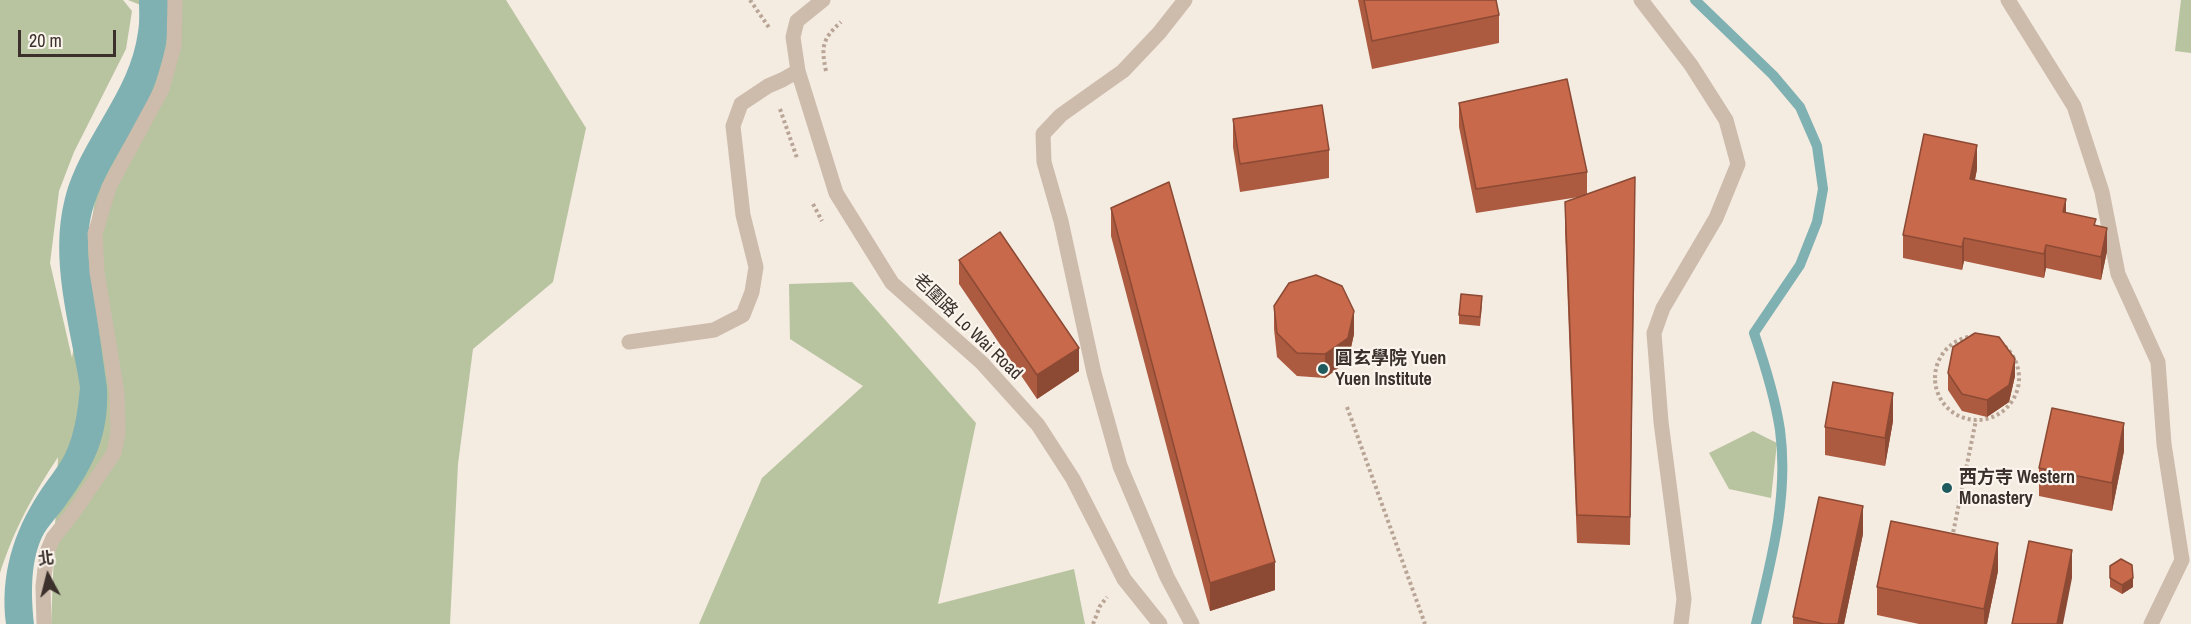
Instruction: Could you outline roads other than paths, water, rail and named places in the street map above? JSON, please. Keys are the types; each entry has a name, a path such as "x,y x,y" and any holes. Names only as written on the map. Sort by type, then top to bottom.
{"street":[{"path":"44,624 43,586 47,552 53,538 114,453 118,434 117,393 97,272 95,234 109,187 162,89 174,46 175,0"},
{"name":"老圍路 Lo Wai Road","path":"823,0 797,21 793,37 798,71 836,193 892,283 982,363 1038,425 1073,479 1124,579 1160,624"},
{"path":"1185,0 1123,71 1061,115 1043,134 1044,162 1061,221 1094,373 1120,466 1167,577 1192,624"},
{"path":"1641,0 1691,65 1726,120 1738,164 1716,218 1663,308 1654,333 1661,422 1684,599 1681,624"},
{"path":"2008,0 2074,106 2102,192 2118,274 2158,362 2164,444 2182,560 2151,624"},
{"path":"629,342 714,330 743,315 752,292 756,267 743,215 733,126 741,104 768,86 798,71"}],"water":[{"path":"139,0 168,0 168,29 159,74 141,114 101,186 92,212 88,235 90,268 107,388 102,436 85,476 44,533 38,547 32,580 34,624 6,624 5,589 10,556 30,508 65,454 74,430 78,404 80,387 60,269 59,245 65,198 72,176 115,96 133,54 138,32"}],"waterway":[{"path":"1695,0 1773,75 1800,107 1817,146 1823,189 1817,222 1800,265 1754,333 1775,405 1782,455 1777,528 1756,624"}],"place":[{"name":"圓玄學院 Yuen Yuen Institute","path":"1323,369"},
{"name":"西方寺 Western Monastery","path":"1947,488"}]}
